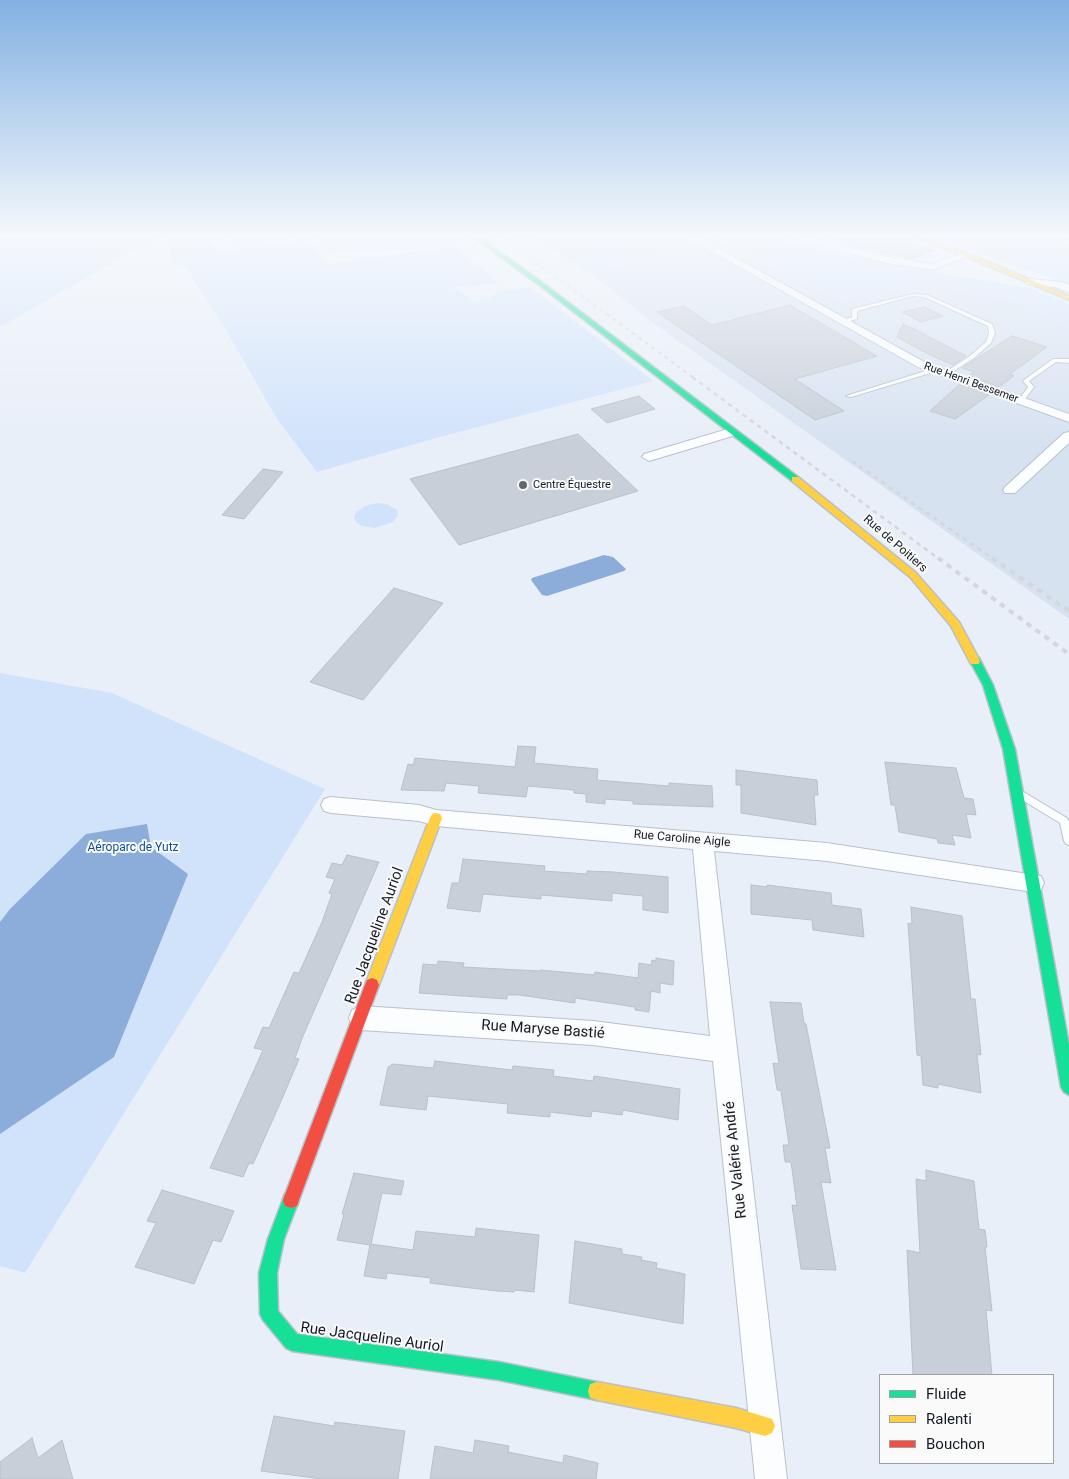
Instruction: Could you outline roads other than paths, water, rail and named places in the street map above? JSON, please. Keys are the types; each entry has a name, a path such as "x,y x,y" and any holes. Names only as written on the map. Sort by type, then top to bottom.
{"street":[{"name":"Rue de Poitiers","path":"571,307 731,432 808,489 913,575 955,624 988,685 1009,749 1069,1087"},
{"name":"Rue Henri Bessemer","path":"818,307 922,365 1069,418"},
{"path":"648,457 731,432"},
{"path":"1010,490 1069,436"},
{"name":"Rue Caroline Aigle","path":"331,805 420,812 436,818 828,852 1033,883"},
{"name":"Rue Jacqueline Auriol","path":"436,818 276,1239 268,1272 268,1314 292,1342 499,1371 736,1418 765,1426"},
{"name":"Rue Valérie André","path":"703,841 771,1479"},
{"name":"Rue Maryse Bastié","path":"361,1018 593,1033 724,1050"}],"lane":[{"path":"843,321 855,318 857,315 854,310 866,307"},
{"path":"849,396 941,372 972,357 988,343 992,334 990,325 950,307"},
{"path":"1021,401 1031,387 1026,381 1055,360 1069,362"},
{"path":"1016,792 1064,821 1069,841"}],"water":[{"path":"604,555 613,557 626,569 547,596 542,595 531,580 532,578"},
{"path":"147,824 151,847 188,874 114,1057 0,1134 0,922 10,909 86,834"}],"railway":[{"path":"597,307 694,378"},
{"path":"692,377 939,559"},
{"path":"852,461 993,559"},
{"path":"938,558 1069,654"},
{"path":"992,558 1069,611"}],"place":[{"name":"Centre Équestre","path":"523,485"}],"park label":[{"name":"Aéroparc de Yutz","path":"133,848"}]}
